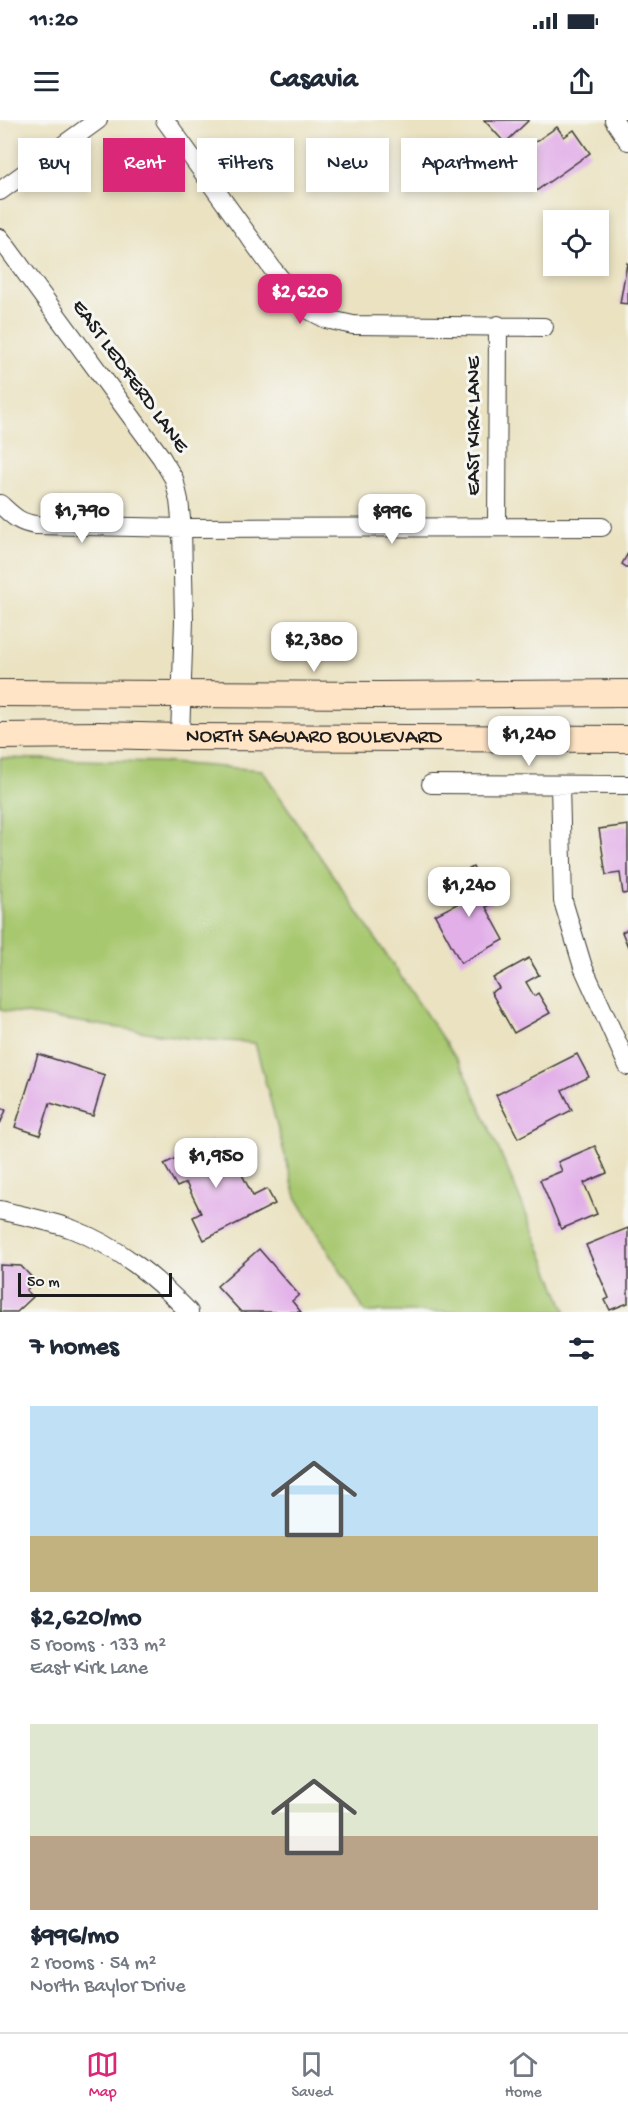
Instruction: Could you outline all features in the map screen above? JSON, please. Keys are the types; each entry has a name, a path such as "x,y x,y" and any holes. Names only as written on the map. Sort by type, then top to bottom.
{"main road":[{"name":"NORTH SAGUARO BOULEVARD","path":"0,693 182,695 628,693"},
{"name":"NORTH SAGUARO BOULEVARD","path":"0,736 628,739"}],"street":[{"path":"0,191 98,120"},
{"name":"EAST KIRK LANE","path":"165,120 274,272 305,308 326,319 353,325 544,327"},
{"path":"614,120 628,141"},
{"name":"EAST LEDFERD LANE","path":"0,238 161,457 174,479 182,528 184,620 180,737"},
{"name":"EAST KIRK LANE","path":"497,527 498,325"},
{"path":"0,504 23,523 36,525 182,528 602,527"},
{"path":"431,784 628,784"},
{"path":"560,784 563,901 583,967 628,1066"},
{"path":"0,1210 70,1228 102,1243 151,1275 189,1312"}],"green space":[{"path":"0,758 157,762 262,770 465,1072 566,1312 365,1312 296,1197 255,1043 186,1038 0,1010"}],"building":[{"path":"484,120 529,120 510,138 500,138"},
{"path":"557,127 564,137 574,130 590,153 537,190 537,141"},
{"path":"628,264 628,304 620,303"},
{"path":"628,553 628,568 622,564"},
{"path":"628,825 628,893 623,894 620,873 606,875 599,829"},
{"path":"473,867 493,903 486,907 504,940 461,963 435,915 459,903 447,881"},
{"path":"628,929 628,947 622,932"},
{"path":"529,958 539,975 526,982 534,996 538,993 550,1013 514,1033 491,992 499,988 493,978"},
{"path":"38,1054 105,1075 93,1116 50,1103 40,1135 15,1127"},
{"path":"577,1054 589,1077 562,1090 572,1110 518,1138 496,1095"},
{"path":"0,1108 6,1110 0,1124"},
{"path":"212,1140 224,1164 234,1159 253,1196 267,1189 275,1204 204,1240 193,1217 201,1213 186,1183 177,1187 164,1164"},
{"path":"595,1146 607,1173 584,1183 597,1214 561,1229 540,1180 562,1171 558,1162"},
{"path":"628,1228 628,1303 610,1310 605,1300 609,1298 586,1245"},
{"path":"259,1249 299,1295 292,1301 301,1312 241,1312 217,1286"},
{"path":"0,1265 21,1266 36,1282 26,1290 33,1297 17,1312 0,1312"}]}
